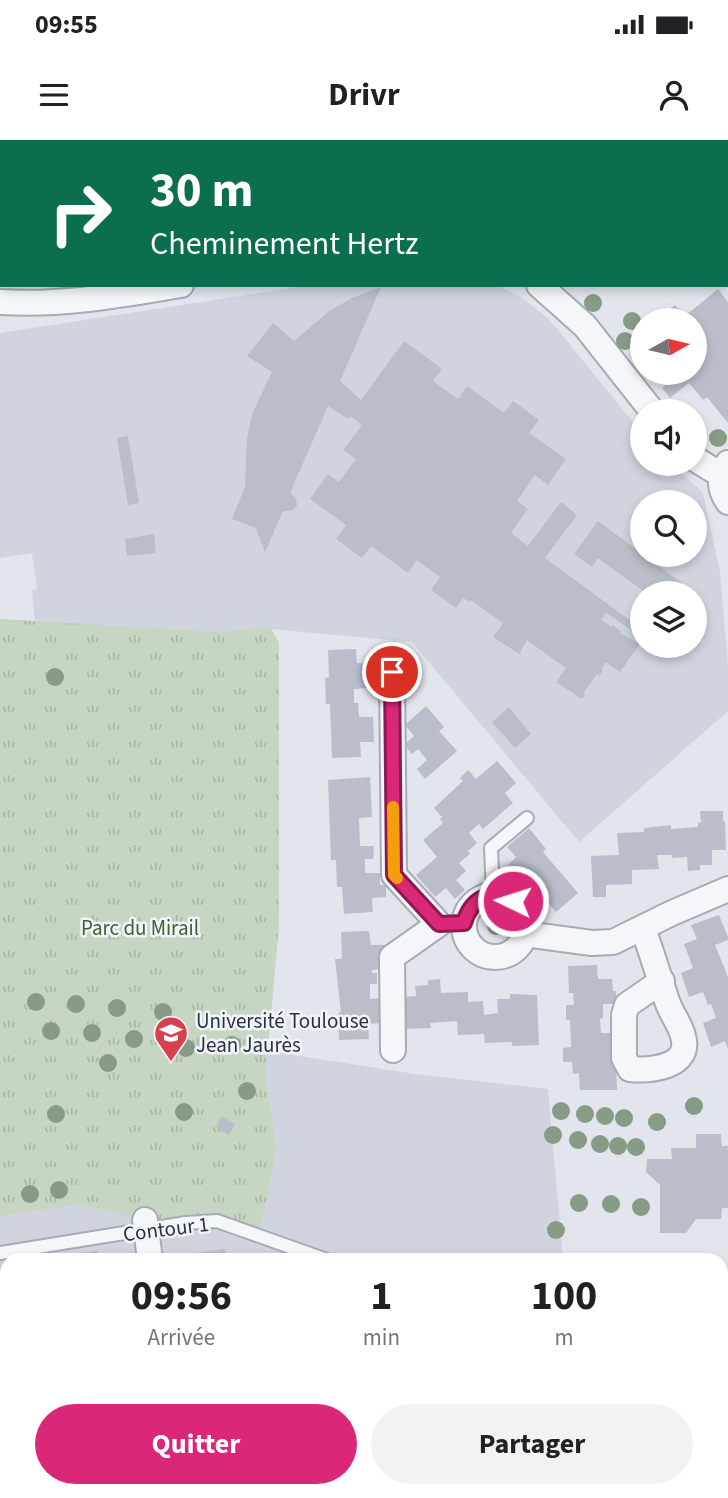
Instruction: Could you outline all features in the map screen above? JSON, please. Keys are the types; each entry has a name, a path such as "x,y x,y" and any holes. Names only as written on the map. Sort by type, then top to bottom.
{"street":[{"path":"0,302 78,302 169,287"},
{"path":"541,287 585,326 643,399"},
{"path":"707,463 724,469 720,485 728,502"},
{"path":"392,672 394,875 451,923 474,949 489,957 506,955 514,950 524,934 526,923 519,907 504,896 494,894 478,899 451,923 393,957 393,1050"},
{"path":"524,934 592,943 613,943 671,912 728,889"},
{"path":"643,929 662,981"},
{"path":"145,1225 149,1253"}],"lane":[{"path":"494,894 491,848 527,818"},
{"name":"Contour 1","path":"0,1253 145,1225 217,1221 307,1253"}],"shaded area":[{"path":"299,287 501,287 521,297 548,318 630,418 630,476 685,476 700,490 630,490 630,567 707,567 707,512 720,572 728,666 728,711 579,842 412,642 271,629 279,643 279,925 268,1051 415,1074 548,1089 562,1253 0,1253 0,619 35,623 32,590 37,589 32,553 0,558 0,333"}],"green space":[{"name":"Parc du Mirail","path":"0,619 216,632 271,628 279,643 279,925 265,1071 276,1150 259,1238 217,1221 145,1220 79,1204 0,1216"}],"building":[{"path":"381,287 340,381 361,400 404,341 442,369 433,381 458,399 467,386 504,413 513,401 539,420 529,433 566,459 548,485 535,475 517,501 528,509 511,533 528,546 561,502 577,515 545,558 630,620 630,629 606,613 601,620 612,627 613,625 630,638 630,658 620,672 606,662 582,699 556,682 566,668 527,640 519,654 493,637 503,623 471,600 470,602 463,598 456,608 431,590 440,577 417,560 408,573 371,546 362,558 336,539 346,525 310,499 328,474 339,482 356,459 343,450 362,425 350,416 348,419 328,406 290,493 296,498 297,506 291,511 283,511 265,552 256,528 232,519 245,487 247,438 252,414 272,372 247,356 273,323 294,341 328,312 352,298"},
{"path":"718,289 728,302 728,423 707,397 702,399 691,385 707,385 707,308 695,308"},
{"path":"666,385 686,385 670,398 662,388"},
{"path":"128,436 139,503 128,505 117,438"},
{"path":"598,521 630,545 630,567 660,567 679,581 630,581 598,558 592,567 574,554"},
{"path":"154,534 156,553 127,556 125,539"},
{"path":"356,649 357,663 371,663 371,676 366,676 367,688 354,689 354,703 358,703 359,717 373,717 374,742 360,742 361,757 332,758 330,704 326,704 325,678 329,677 328,650"},
{"path":"426,706 444,727 439,731 457,751 425,779 417,769 427,760 418,749 412,754 404,745 414,736 405,725"},
{"path":"509,707 531,734 515,748 492,722"},
{"path":"497,761 516,783 505,793 513,803 483,829 479,824 469,833 477,843 468,851 470,854 459,863 466,871 456,880 465,890 455,899 446,888 435,897 416,875 437,857 423,840 443,823 440,819 442,817 434,808 463,781 460,778 468,770 476,779"},
{"path":"370,777 372,817 359,818 360,846 374,846 373,859 365,859 365,873 380,873 380,885 386,885 386,897 372,898 373,912 344,914 342,887 337,887 336,860 331,860 328,780"},
{"path":"700,811 723,811 726,850 712,850 712,865 700,865 700,870 688,871 687,857 657,855 659,869 632,870 632,884 606,885 606,897 593,897 591,856 619,855 617,833 644,832 644,828 671,825 671,829 698,827 698,822 701,823"},
{"path":"529,828 546,849 543,852 578,893 556,912 546,900 536,909 520,891 530,881 521,871 514,877 506,867 516,857 507,847"},
{"path":"719,915 728,937 728,940 715,945 728,977 728,1049 725,1041 711,1047 703,1023 716,1018 711,1004 708,1005 703,992 689,997 681,973 693,968 684,944 697,939 691,925"},
{"path":"369,931 371,945 384,945 384,956 378,957 379,969 372,970 372,973 377,973 377,984 370,984 370,999 384,998 382,1023 368,1024 369,1039 339,1040 338,1013 341,1012 335,959 342,959 341,932"},
{"path":"597,965 598,979 612,979 613,991 616,991 617,1004 603,1004 603,1018 600,1019 601,1033 615,1033 617,1090 580,1090 579,1073 573,1074 572,1062 563,1062 563,1048 571,1047 570,1020 566,1020 566,1005 574,1005 573,993 569,993 568,966"},
{"path":"440,979 441,993 468,992 468,1002 483,1001 484,1015 498,1013 497,999 510,999 510,994 537,995 539,1045 485,1043 484,1034 458,1035 457,1021 430,1023 431,1028 404,1029 402,997 416,996 415,986 428,985 428,980"},
{"path":"222,1116 235,1124 229,1135 216,1127"},
{"path":"696,1134 721,1134 722,1146 728,1146 728,1208 722,1208 721,1219 696,1219 686,1233 660,1233 660,1185 646,1172 647,1159 672,1159 671,1148 696,1148"},
{"path":"225,1249 226,1253 197,1253"}],"slow traffic":[{"path":"393,807 394,875 397,878"}],"place":[{"name":"Université Toulouse Jean Jaurès","path":"171,1063"}],"route":[{"path":"392,672 394,875 439,924 464,923 467,910 478,899 494,894 513,901"}]}
